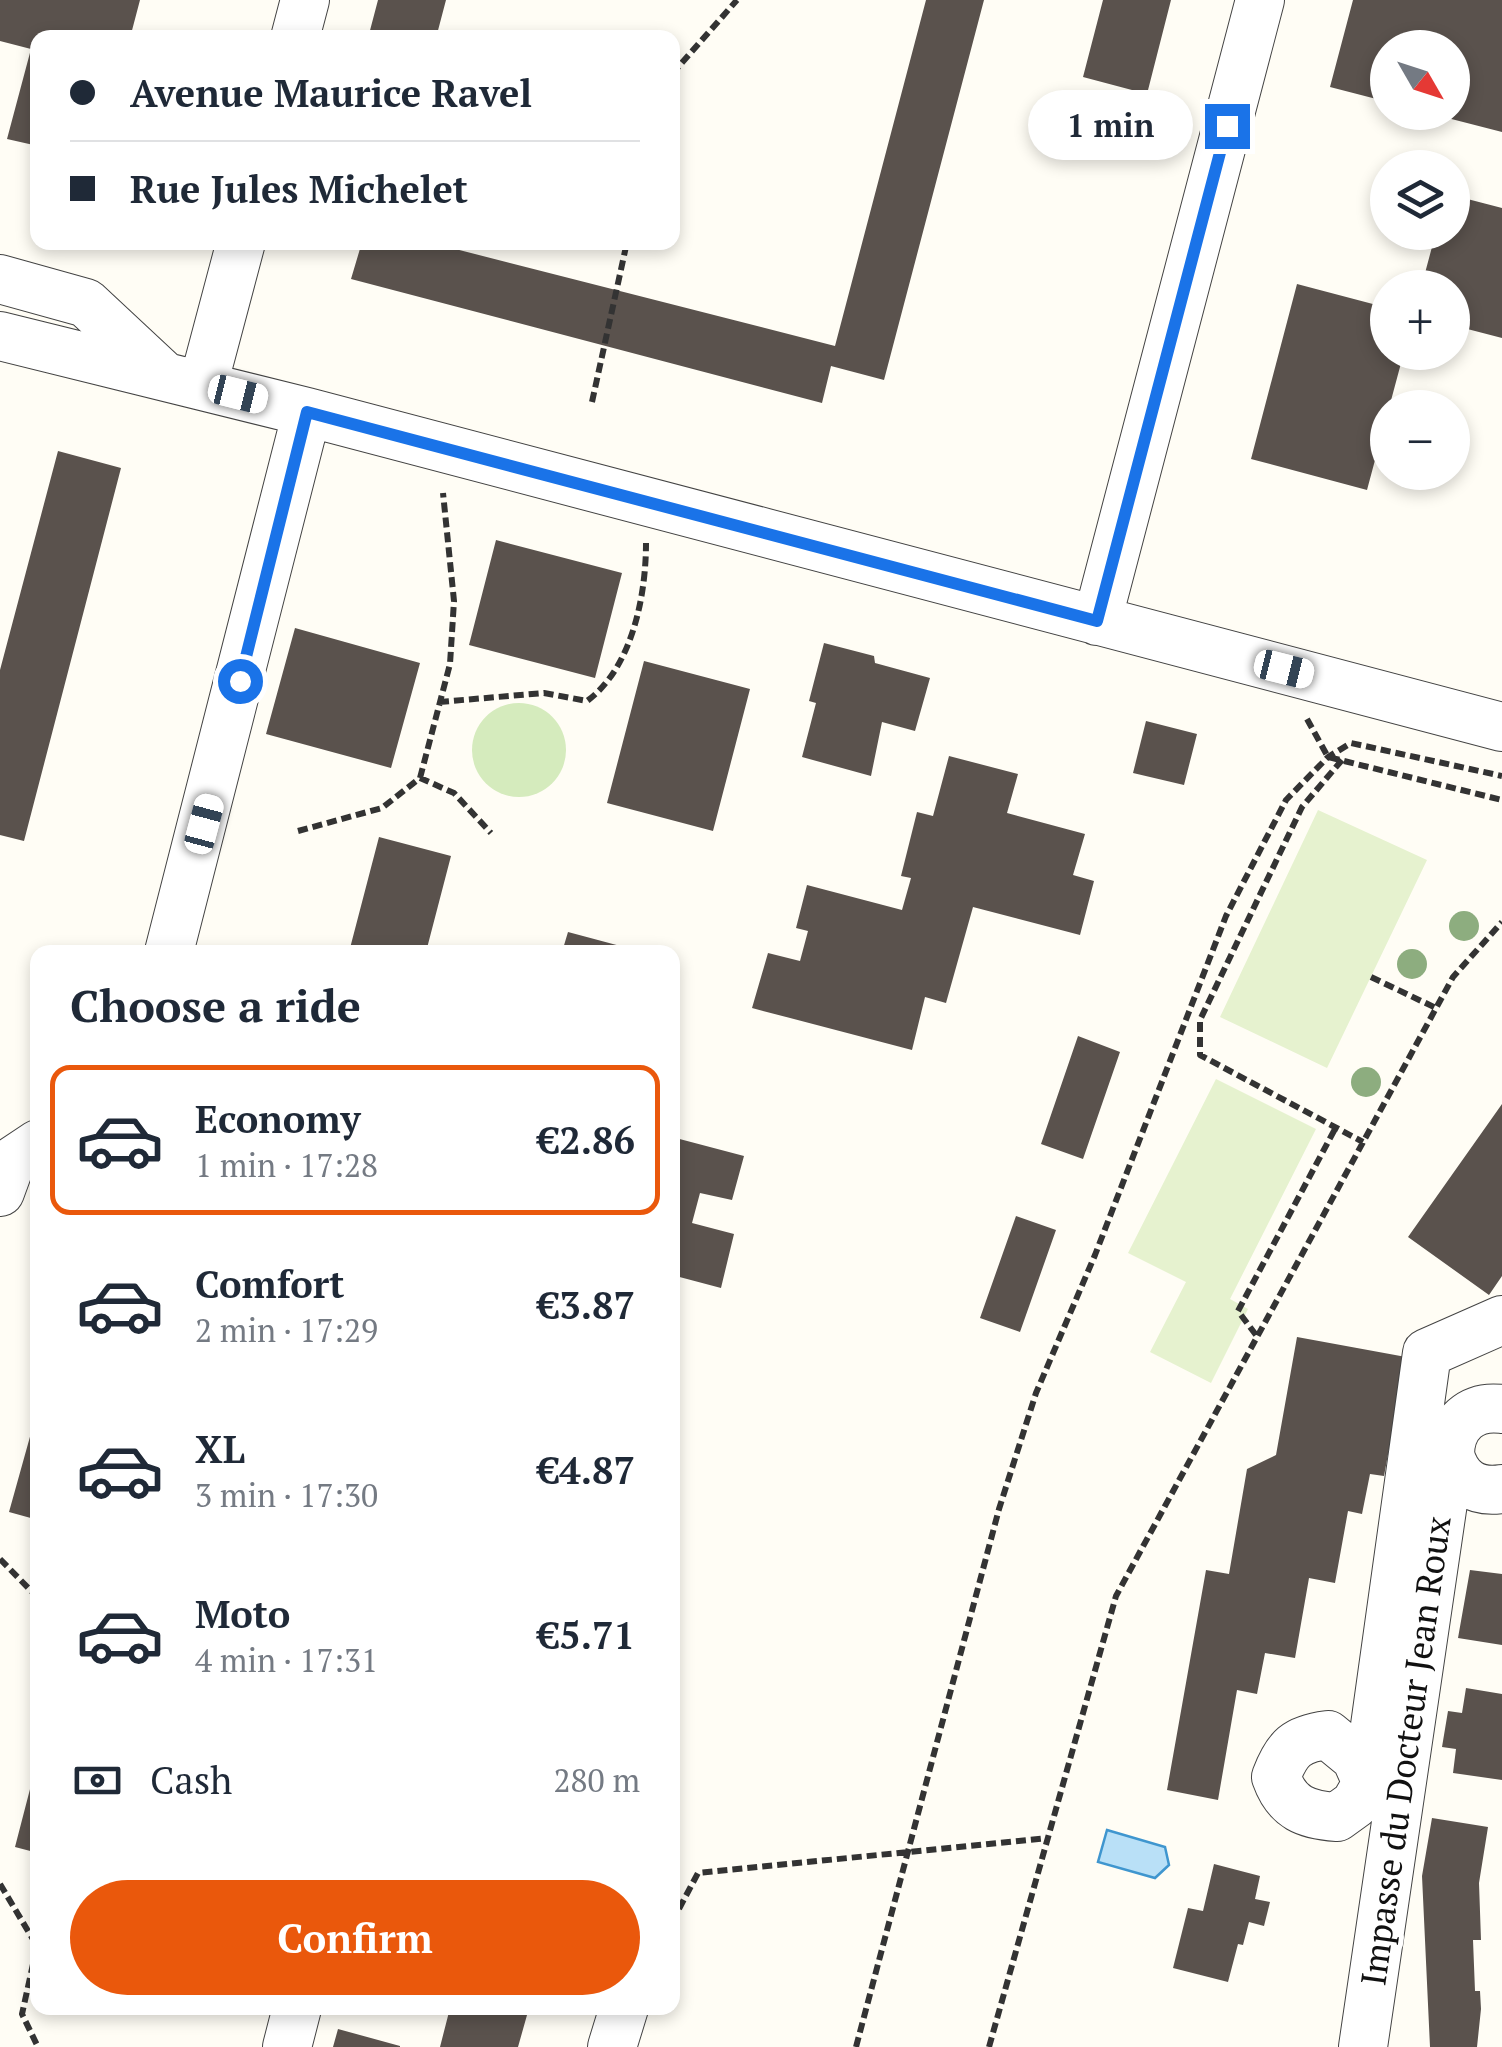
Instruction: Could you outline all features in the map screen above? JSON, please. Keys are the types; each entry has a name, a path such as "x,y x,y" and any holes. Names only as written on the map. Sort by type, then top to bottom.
{"street":[{"path":"297,30 304,0"},
{"path":"1097,621 1260,0"},
{"path":"184,380 238,250"},
{"path":"0,280 86,303 184,380"},
{"path":"0,336 307,412 1502,728"},
{"path":"171,945 307,412"},
{"path":"0,1192 12,1162 30,1150"},
{"path":"1366,1783 1428,1354 1502,1320"},
{"name":"Impasse du Docteur Jean Roux","path":"1363,2047 1450,1455 1460,1422 1478,1409 1502,1408"},
{"name":"Impasse du Docteur Jean Roux","path":"1450,1455 1466,1483 1488,1491 1502,1489"},
{"path":"287,2047 295,2015"},
{"path":"612,2047 622,2015"}],"path":[{"path":"680,65 737,0"},
{"path":"592,402 625,250"},
{"path":"298,830 382,808 420,778 450,664 454,601 443,489"},
{"path":"440,702 544,693 588,701 606,687 646,586 646,502"},
{"path":"856,2047 1000,1509 1036,1393 1095,1255 1226,916 1286,800 1328,757 1351,743 1502,776"},
{"path":"1328,757 1502,800"},
{"path":"1342,760 1302,807 1200,1020 1200,1055 1363,1142"},
{"path":"420,778 454,792 491,833"},
{"path":"988,2047 1116,1596 1453,976 1502,922"},
{"path":"1371,977 1436,1008"},
{"path":"1257,1336 1238,1311 1336,1126"},
{"path":"0,1559 30,1590"},
{"path":"680,1907 698,1873 1048,1838"},
{"path":"0,1884 30,1933"},
{"path":"30,1980 22,2014 38,2047"}],"green space":[{"path":"519,703 537,707 552,717 562,732 566,750 562,768 552,783 537,793 519,797 501,793 486,783 476,768 472,750 476,732 486,717 501,707"},
{"path":"1318,810 1427,860 1327,1068 1220,1017"},
{"path":"1216,1079 1316,1129 1230,1299 1248,1309 1211,1383 1150,1352 1186,1282 1128,1253"}],"water":[{"path":"1107,1830 1165,1847 1169,1865 1155,1878 1098,1862"}],"building":[{"path":"0,0 140,0 132,30 30,30 30,49 0,41"},
{"path":"378,0 446,0 438,30 370,30"},
{"path":"926,0 984,0 884,380 831,366 822,403 351,279 360,250 459,250 835,346"},
{"path":"1103,0 1171,0 1147,94 1083,77"},
{"path":"1353,0 1502,0 1502,132 1470,124 1470,30 1370,30 1370,97 1330,87"},
{"path":"30,53 30,144 7,139"},
{"path":"1470,200 1502,208 1502,338 1470,330 1470,270 1426,270 1431,250 1470,250"},
{"path":"1297,284 1370,303 1370,370 1399,370 1394,390 1370,390 1367,490 1251,459"},
{"path":"58,451 121,468 24,841 0,835 0,670"},
{"path":"496,540 622,573 595,678 469,645"},
{"path":"295,628 420,663 391,768 266,734"},
{"path":"824,643 874,656 875,663 930,678 915,731 882,722 871,776 802,757 816,703 809,701"},
{"path":"644,661 750,689 713,831 607,803"},
{"path":"1146,721 1197,734 1184,785 1133,773"},
{"path":"949,756 1018,774 1007,813 1085,834 1073,875 1094,881 1080,935 973,907 946,1003 925,997 912,1050 752,1008 768,953 800,961 808,931 796,928 807,885 902,910 911,878 901,876 917,812 933,816"},
{"path":"379,837 451,856 428,945 351,945"},
{"path":"568,932 617,945 564,945"},
{"path":"1078,1036 1120,1052 1083,1159 1041,1144"},
{"path":"1502,1104 1502,1276 1489,1295 1408,1237"},
{"path":"680,1139 744,1156 732,1200 700,1193 692,1223 734,1234 721,1288 680,1277"},
{"path":"1016,1216 1056,1230 1020,1332 980,1318"},
{"path":"1297,1337 1406,1357 1384,1476 1370,1474 1362,1514 1348,1511 1335,1583 1309,1578 1295,1658 1265,1653 1257,1694 1237,1690 1218,1800 1167,1790 1206,1570 1229,1574 1247,1469 1276,1455"},
{"path":"30,1437 30,1518 9,1512"},
{"path":"1470,1570 1502,1574 1502,1645 1458,1638"},
{"path":"1466,1688 1502,1694 1502,1780 1453,1773 1456,1749 1442,1747 1448,1711 1462,1713"},
{"path":"30,1789 30,1851 15,1847"},
{"path":"1432,1818 1488,1827 1479,1883 1481,1940 1473,1940 1475,1991 1480,1991 1481,2009 1477,2047 1430,2047 1422,1876"},
{"path":"1214,1864 1260,1876 1255,1899 1270,1902 1264,1926 1249,1922 1243,1945 1238,1944 1228,1982 1173,1968 1188,1908 1203,1911"},
{"path":"448,2015 527,2015 518,2047 440,2047"},
{"path":"338,2029 400,2046 400,2047 333,2047"}],"route":[{"path":"240,681 273,536 307,412 1097,621 1227,126"}]}
